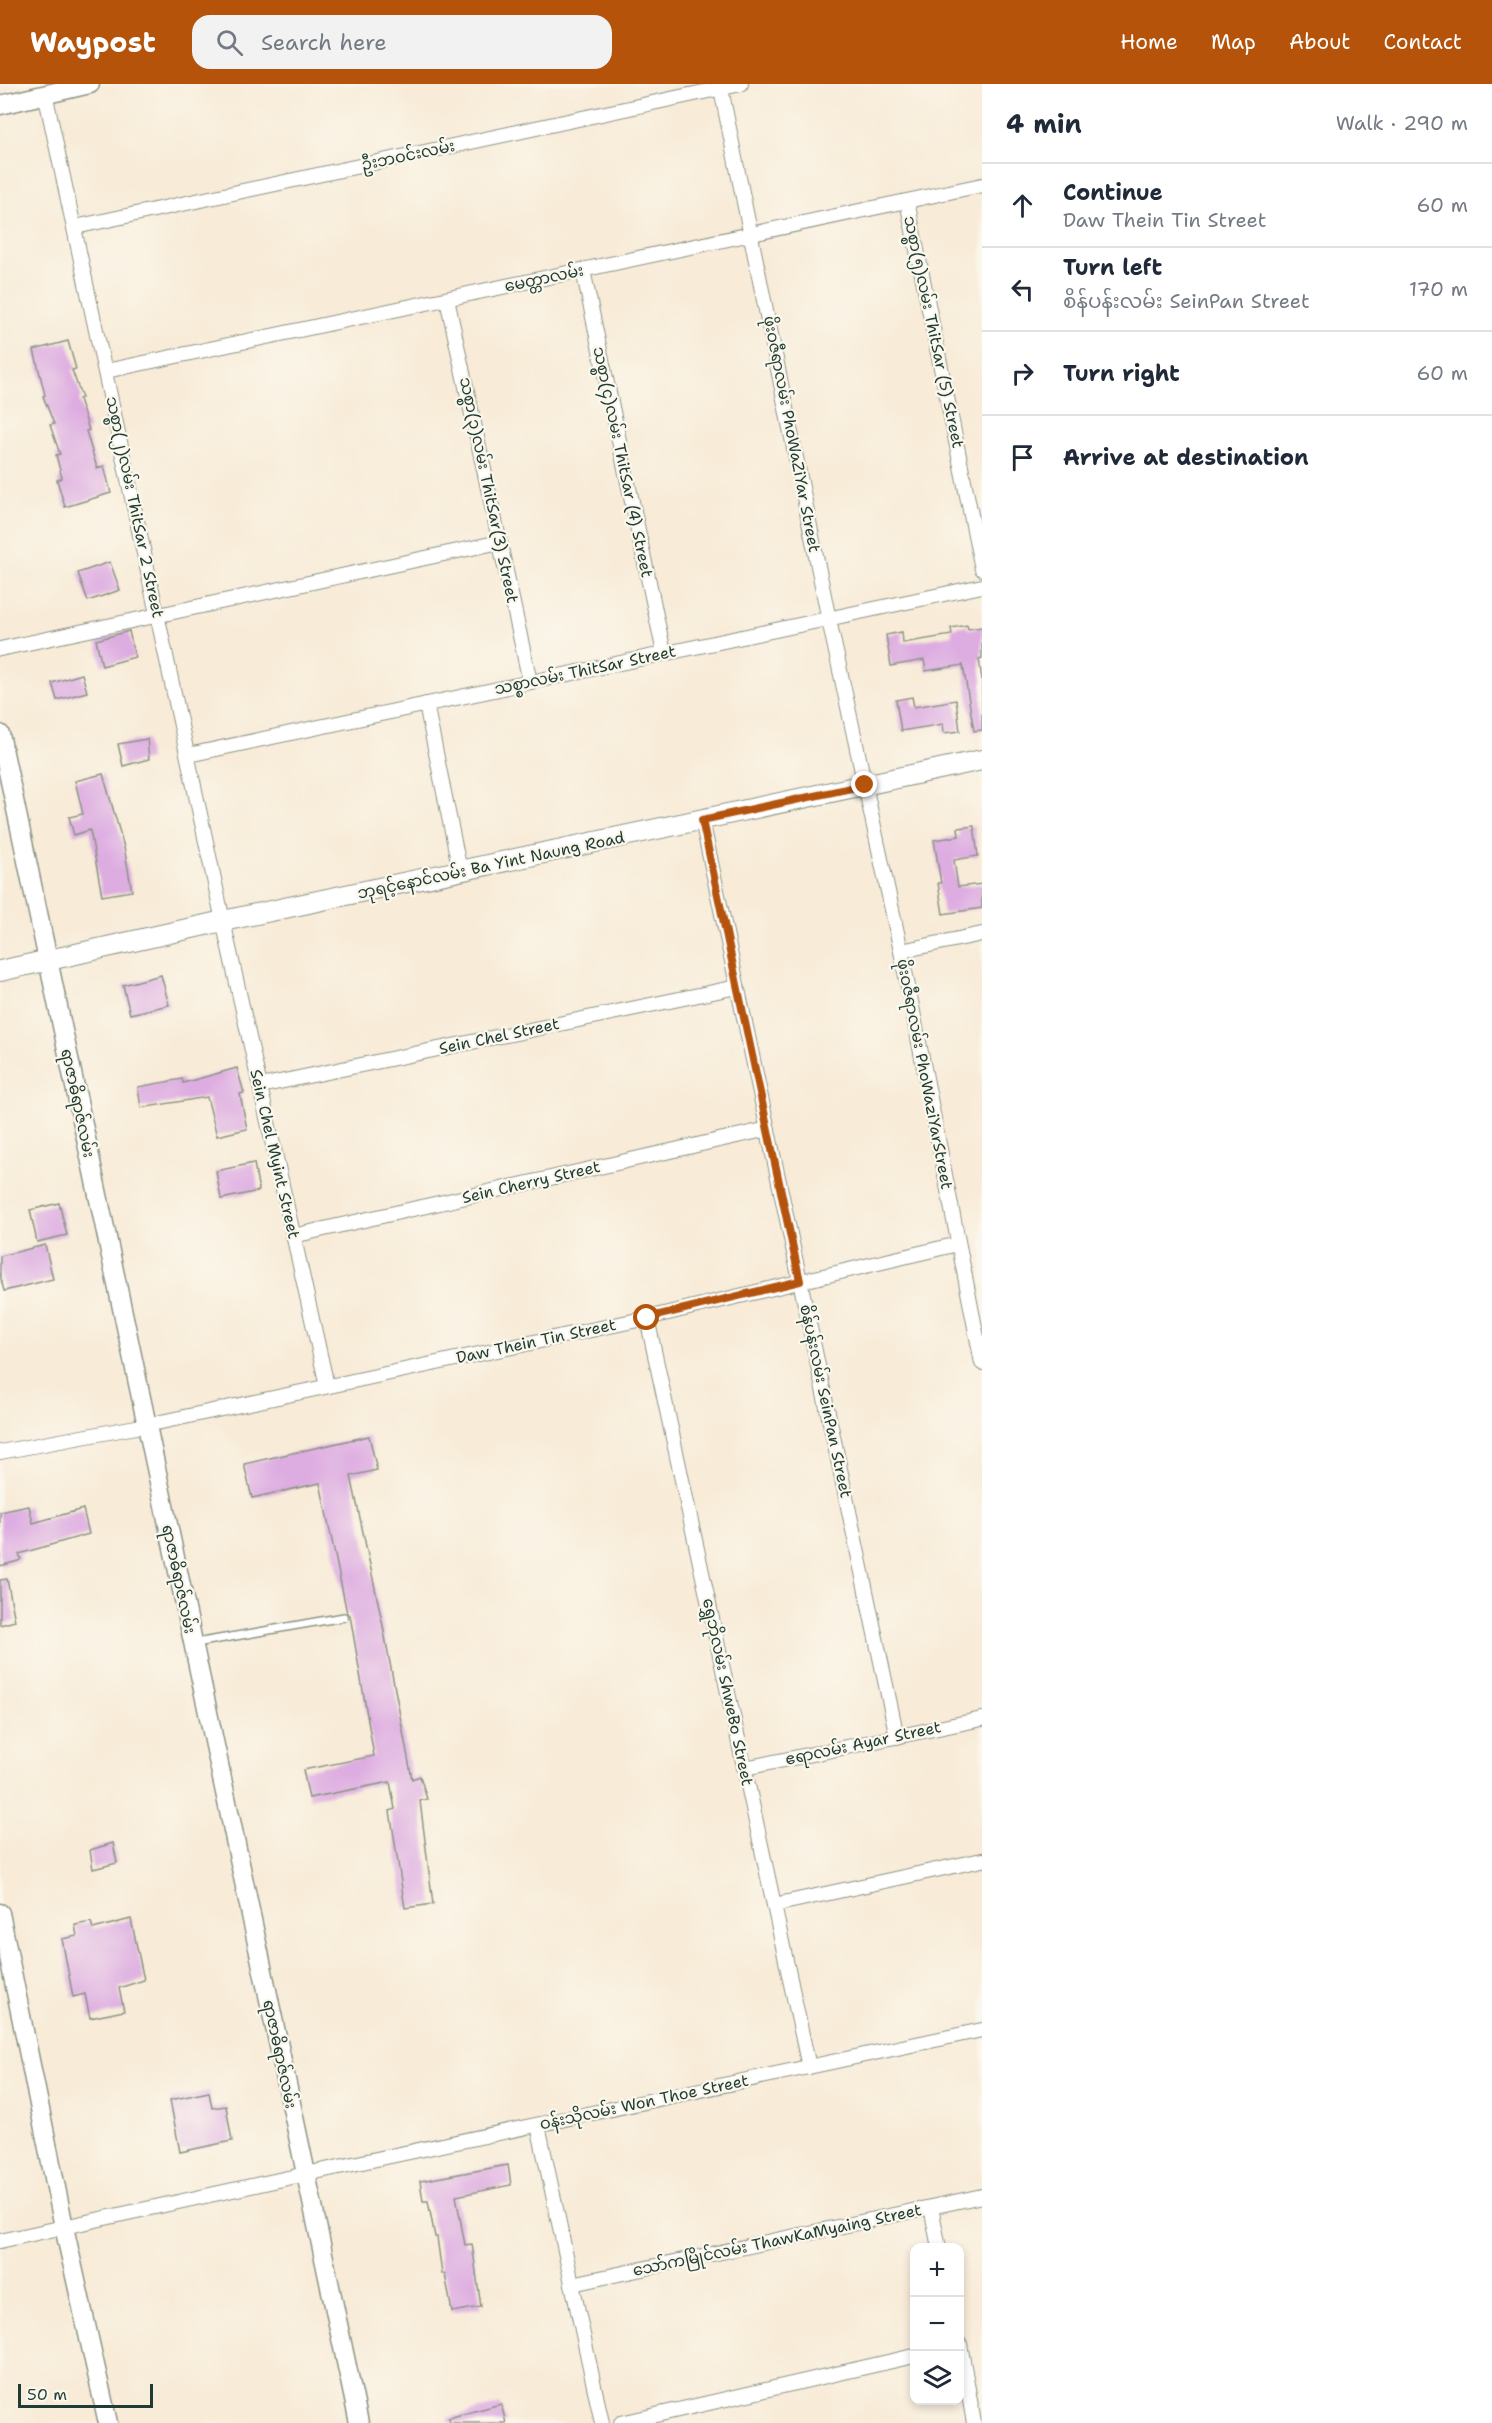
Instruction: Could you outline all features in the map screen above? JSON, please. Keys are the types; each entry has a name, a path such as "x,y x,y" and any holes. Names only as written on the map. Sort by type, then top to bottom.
{"main road":[{"name":"ဘုရင့်နောင်လမ်း Ba Yint Naung Road","path":"0,971 223,921 982,760"}],"street":[{"path":"0,105 90,84"},
{"name":"ဦးဘဝင်းလမ်း","path":"75,227 720,86 741,84"},
{"name":"ဖိုးဝဇီရာလမ်း PhoWaZiYar Street","path":"720,86 865,785"},
{"name":"သစ္စာ(၂)လမ်း ThitSar 2 Street","path":"45,93 223,921"},
{"name":"မေတ္တာလမ်း","path":"106,371 982,185"},
{"name":"သစ္စာ(၅)လမ်း ThitSar (5) Street","path":"907,201 982,569"},
{"name":"သစ္စာ(၄)လမ်း ThitSar (4) Street","path":"583,270 664,653"},
{"name":"သစ္စာ(၃)လမ်း ThitSar(3) Street","path":"447,299 530,682"},
{"path":"0,649 500,542"},
{"name":"သစ္စာလမ်း ThitSar Street","path":"188,755 982,586"},
{"path":"426,704 460,871"},
{"name":"ရာဇာဓိရာဇ်လမ်း","path":"0,734 359,2423"},
{"name":"ဖိုးဝဇီရာလမ်း PhoWaziYarStreet","path":"865,785 901,951 982,1363"},
{"name":"စိန်ပန်းလမ်း SeinPan Street","path":"702,820 897,1737"},
{"name":"Sein Chel Myint Street","path":"223,921 327,1386"},
{"path":"901,951 982,934"},
{"name":"Sein Chel Street","path":"260,1086 737,987"},
{"name":"Sein Cherry Street","path":"293,1236 768,1129"},
{"name":"Daw Thein Tin Street","path":"0,1452 147,1425 647,1318 958,1244"},
{"name":"ရွှေဘိုလမ်း ShweBo Street","path":"647,1318 809,2067"},
{"name":"ဧရာလမ်း Ayar Street","path":"745,1768 982,1719"},
{"path":"774,1905 982,1860"},
{"path":"0,1913 64,2227 108,2423"},
{"name":"ဝန်းသိုလမ်း Won Thoe Street","path":"0,2241 982,2030"},
{"path":"538,2125 602,2423"},
{"name":"သော်ကမြိုင်လမ်း ThawKaMyaing Street","path":"572,2284 982,2196"},
{"path":"931,2206 938,2243"},
{"path":"961,2351 974,2423"},
{"path":"621,2423 910,2357"}],"lane":[{"path":"193,1644 344,1617"}],"building":[{"path":"68,341 76,369 72,370 82,398 79,399 89,430 86,431 97,468 104,466 111,493 65,507 57,480 62,478 56,455 60,454 50,425 54,424 43,396 45,395 34,350"},
{"path":"110,562 120,590 88,601 78,573"},
{"path":"967,625 968,629 982,627 982,658 979,659 982,680 982,730 974,731 963,665 926,671 924,660 891,666 886,635 902,632 903,643 952,635 951,628"},
{"path":"129,631 135,657 102,666 96,640"},
{"path":"82,674 87,692 57,700 52,683"},
{"path":"912,697 914,707 956,700 960,731 944,733 943,724 901,731 896,700"},
{"path":"147,739 149,759 123,766 118,744"},
{"path":"103,774 124,847 132,891 102,896 90,830 74,835 69,817 83,814 75,781"},
{"path":"974,826 978,856 954,860 958,887 982,884 982,908 943,914 934,840 959,836 958,828"},
{"path":"161,975 169,1005 130,1014 123,985"},
{"path":"237,1068 244,1093 240,1094 247,1129 217,1136 207,1097 141,1108 138,1087 182,1079 183,1083"},
{"path":"254,1163 259,1191 221,1199 216,1171"},
{"path":"59,1203 67,1235 37,1242 30,1210"},
{"path":"45,1245 53,1279 4,1291 0,1275 0,1256"},
{"path":"369,1436 377,1470 351,1476 412,1779 420,1776 427,1799 420,1801 433,1904 405,1908 390,1811 395,1809 390,1782 309,1798 303,1770 374,1756 350,1615 347,1613 320,1483 252,1498 244,1464"},
{"path":"29,1506 33,1523 83,1509 89,1534 19,1554 21,1559 18,1561 0,1566 0,1512"},
{"path":"7,1579 15,1621 0,1625 0,1580"},
{"path":"113,1843 117,1863 93,1869 90,1850"},
{"path":"131,1919 144,1980 119,1988 124,2011 90,2018 85,1994 73,1997 62,1939 77,1936 75,1925 91,1922 93,1929"},
{"path":"209,2092 212,2108 226,2106 232,2141 180,2152 170,2100"},
{"path":"508,2165 511,2185 456,2196 465,2245 472,2244 481,2307 452,2312 445,2274 442,2274 437,2237 435,2237 428,2201 423,2201 420,2181"},
{"path":"501,2404 506,2423 449,2423 448,2418"}],"route":[{"path":"647,1318 800,1281 702,820 865,785"}]}
